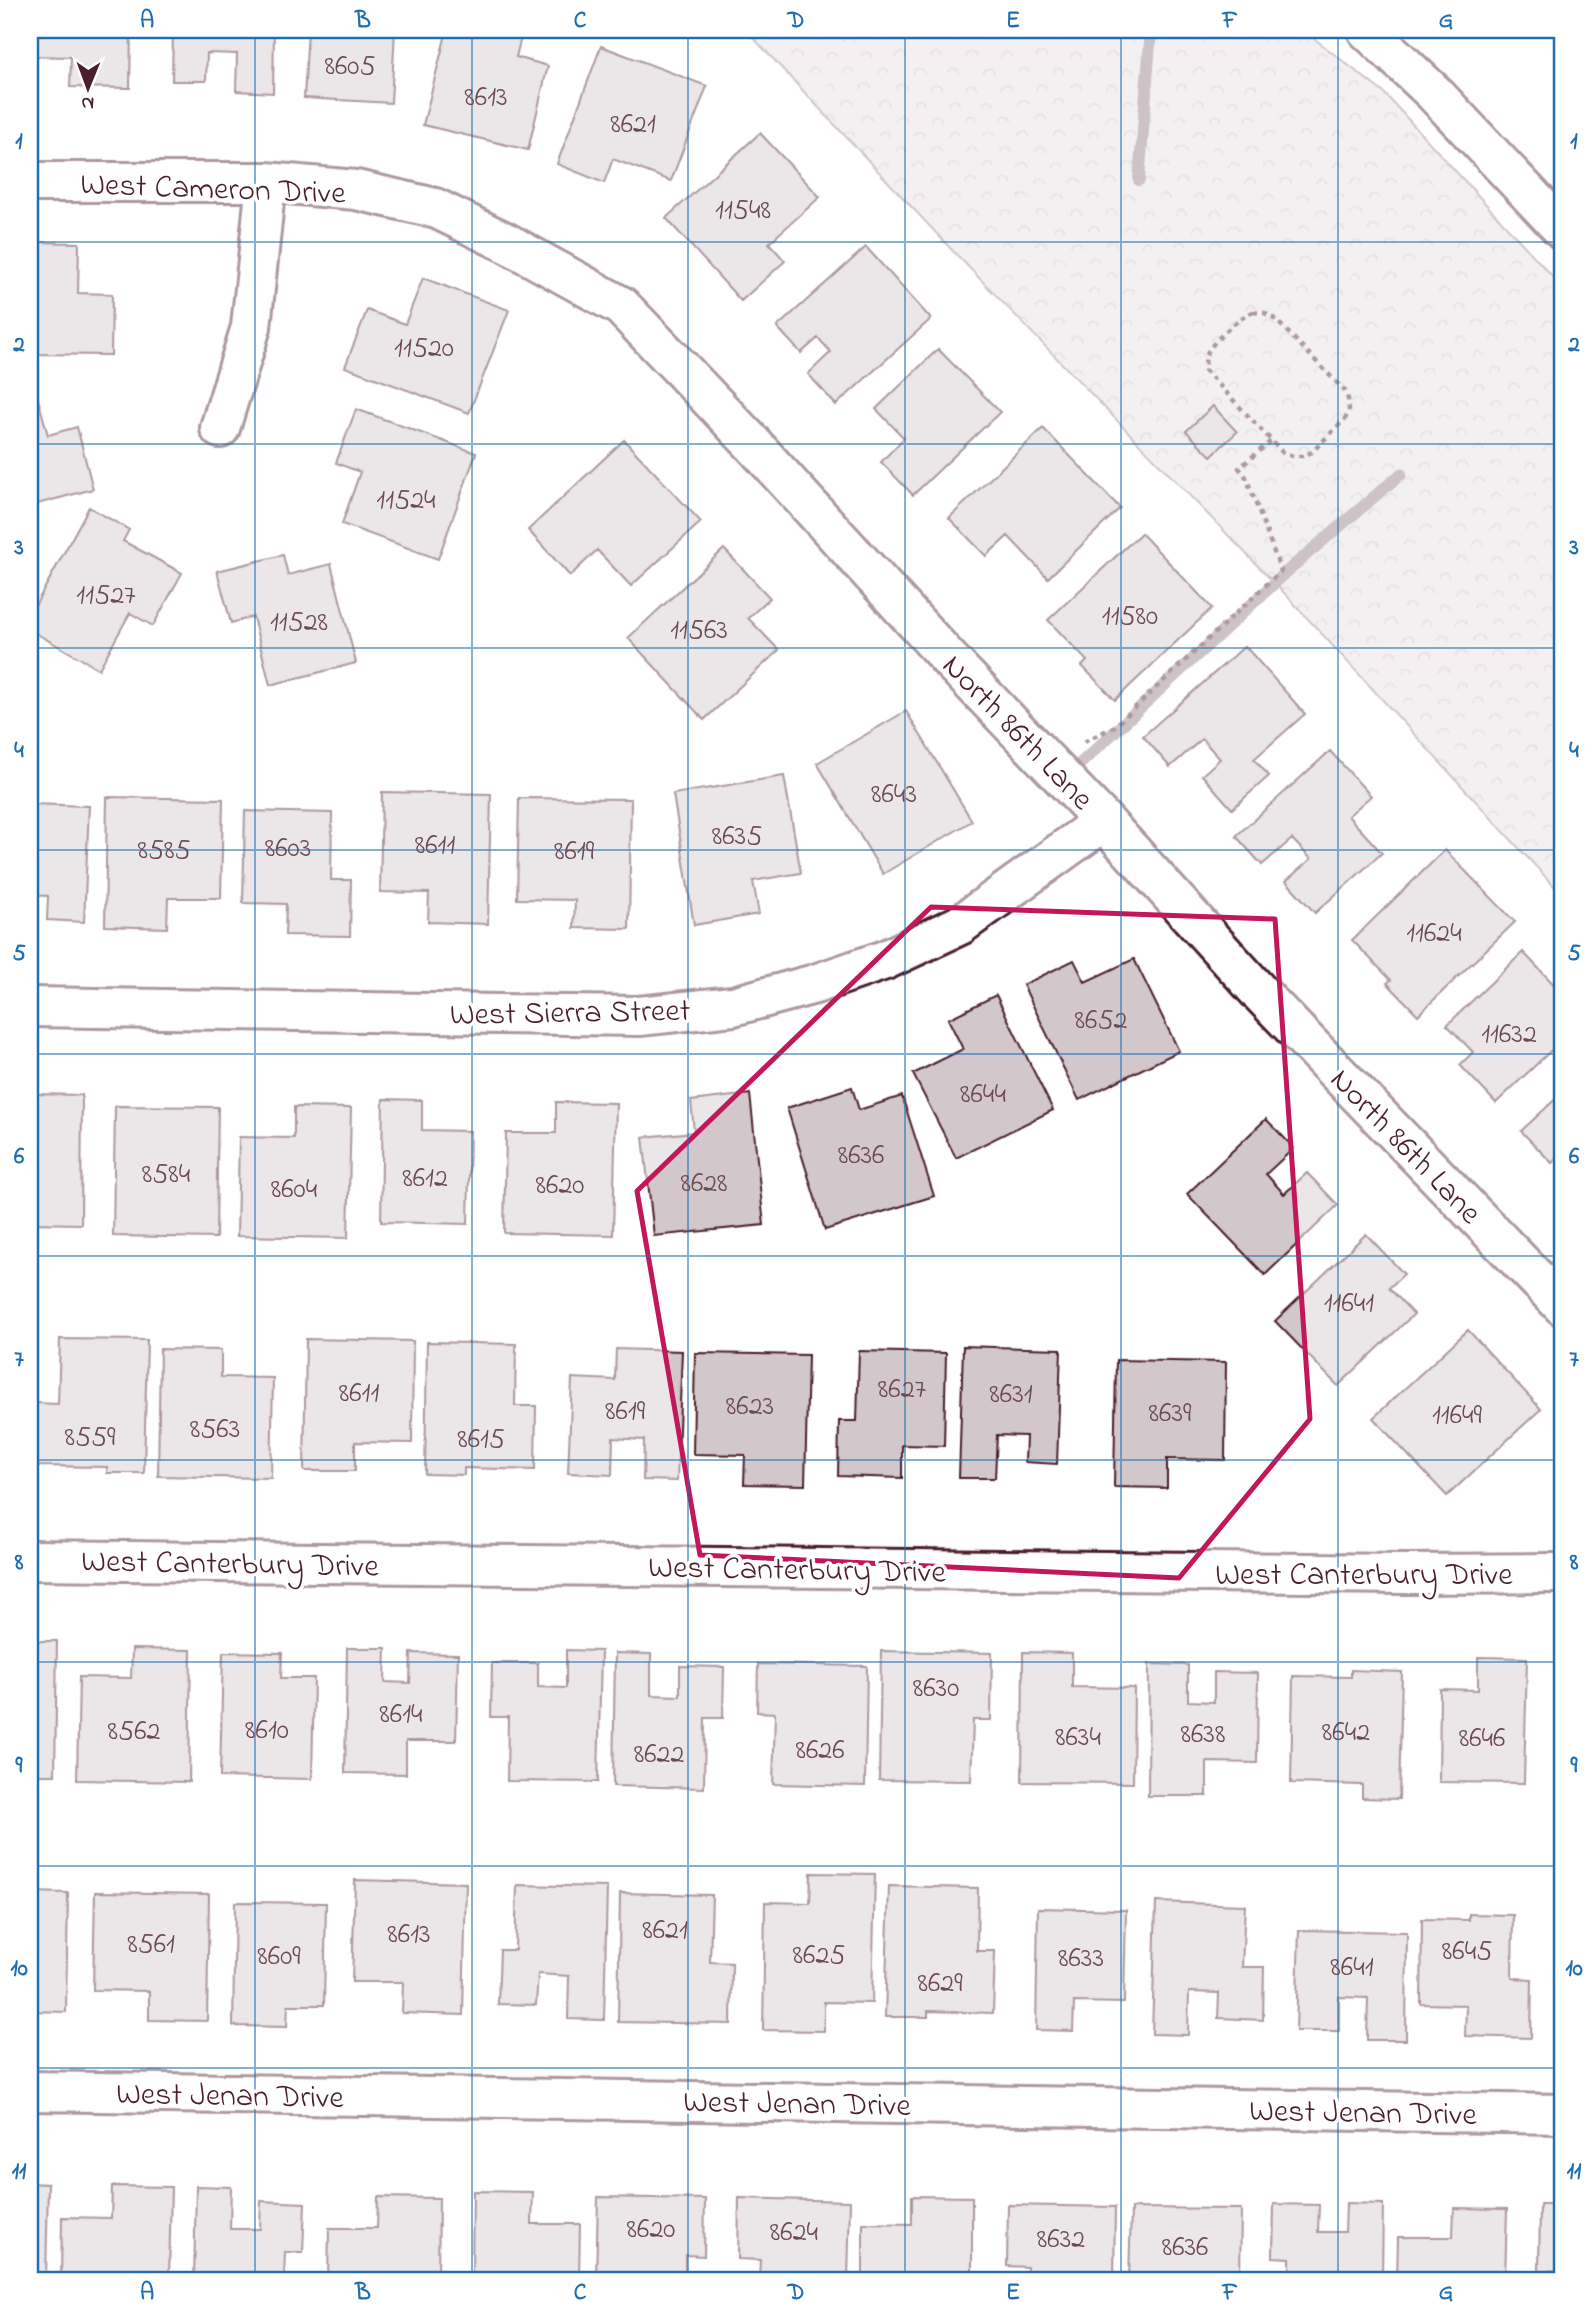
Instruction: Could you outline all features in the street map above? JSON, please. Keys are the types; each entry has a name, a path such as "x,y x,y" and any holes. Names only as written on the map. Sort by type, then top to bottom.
{"street":[{"path":"1367,30 1433,92 1563,230"},
{"name":"West Cameron Drive","path":"30,182 266,182 356,190 435,208"},
{"path":"220,428 251,327 266,182"},
{"name":"North 86th Lane","path":"435,208 505,242 621,306 752,443 950,660 1104,821 1260,993 1563,1307"},
{"name":"West Sierra Street","path":"30,1007 639,1016 733,1006 815,984 885,960 960,925 1104,821"},
{"name":"West Canterbury Drive","path":"30,1560 1406,1574 1563,1573"},
{"name":"West Jenan Drive","path":"30,2091 1563,2114"}],"path":[{"path":"1253,312 1265,313 1276,320 1345,391 1348,399 1349,411 1345,419 1312,452 1293,456 1283,453 1271,441 1205,370 1209,349 1244,315 1253,312"},
{"path":"1049,763 1115,726 1281,571 1246,477 1239,468 1271,441"}],"highlighted area":[{"path":"931,907 1275,919 1310,1419 1179,1578 700,1555 637,1191"}],"green space":[{"path":"746,30 1303,30 1384,93 1563,288 1563,896 1287,596 952,250"}],"building":[{"path":"30,30 131,30 130,88 70,87 71,57 30,56"},
{"path":"173,30 274,30 273,93 236,91 237,54 207,53 206,81 172,81"},
{"path":"308,30 395,30 391,103 304,98"},
{"path":"447,30 510,30 522,33 516,57 548,66 528,150 423,125"},
{"path":"601,46 707,86 671,181 613,159 604,183 557,164"},
{"path":"760,133 820,197 769,243 785,261 741,301 666,218"},
{"path":"30,242 79,243 78,293 112,294 111,355 30,354"},
{"path":"866,247 931,319 836,405 808,374 831,352 818,338 801,353 777,327"},
{"path":"423,278 509,310 469,413 345,367 367,310 405,324"},
{"path":"938,349 1000,412 913,495 881,462 904,438 876,409"},
{"path":"35,388 48,435 77,427 93,489 30,506 30,389"},
{"path":"1213,406 1237,432 1211,456 1186,431"},
{"path":"356,409 476,453 438,559 342,524 360,472 336,463"},
{"path":"1043,428 1120,508 1048,578 1008,536 986,556 949,518"},
{"path":"624,440 701,522 631,586 597,550 570,576 528,530"},
{"path":"89,507 129,530 123,541 182,573 153,626 130,613 99,669 30,630 30,615"},
{"path":"1141,533 1212,608 1115,700 1082,666 1087,661 1048,620"},
{"path":"724,549 770,598 748,618 779,650 704,720 628,638"},
{"path":"283,555 288,575 331,564 356,663 270,685 253,617 231,623 217,571"},
{"path":"1245,646 1305,714 1254,759 1269,776 1232,809 1202,775 1220,759 1202,739 1170,767 1143,736"},
{"path":"906,711 972,821 883,874 817,763"},
{"path":"1330,751 1371,796 1348,816 1382,853 1315,913 1286,881 1311,859 1292,839 1262,865 1236,836"},
{"path":"784,776 801,873 753,881 759,914 694,925 673,794"},
{"path":"382,792 491,794 488,924 428,922 429,893 380,892"},
{"path":"107,797 223,799 221,898 168,898 167,928 105,926"},
{"path":"519,798 631,799 629,929 574,928 575,900 517,899"},
{"path":"30,804 89,806 84,922 47,920 48,896 30,895"},
{"path":"245,811 332,813 331,880 351,880 350,936 285,935 286,904 243,903"},
{"path":"1445,850 1515,922 1418,1015 1387,983 1391,980 1352,940"},
{"path":"1523,952 1563,994 1563,1039 1496,1103 1460,1065 1473,1052 1447,1025"},
{"path":"1134,959 1179,1051 1079,1100 1023,985 1074,960 1085,982"},
{"path":"996,995 1053,1110 956,1158 913,1074 963,1049 948,1019"},
{"path":"852,1087 859,1110 902,1096 934,1196 825,1230 787,1108"},
{"path":"1563,1092 1563,1153 1552,1163 1521,1131"},
{"path":"30,1094 82,1095 81,1224 30,1223"},
{"path":"750,1094 764,1225 654,1236 643,1137 694,1132 691,1101"},
{"path":"383,1099 422,1100 422,1130 470,1131 468,1224 381,1222"},
{"path":"556,1102 616,1103 613,1235 504,1233 506,1133 556,1133"},
{"path":"115,1106 218,1107 216,1238 113,1236"},
{"path":"294,1107 351,1108 348,1238 237,1236 239,1137 294,1138"},
{"path":"1266,1119 1294,1148 1266,1174 1284,1194 1307,1173 1338,1205 1265,1275 1187,1194"},
{"path":"1366,1234 1404,1274 1389,1288 1414,1314 1338,1386 1275,1321"},
{"path":"1468,1330 1541,1409 1447,1496 1373,1418"},
{"path":"60,1339 147,1340 144,1473 107,1473 107,1467 35,1466 36,1403 58,1404"},
{"path":"306,1339 413,1341 412,1443 355,1442 355,1471 304,1471"},
{"path":"427,1342 516,1344 515,1406 536,1406 535,1470 464,1468 464,1475 425,1474"},
{"path":"963,1346 1061,1349 1057,1464 1025,1462 1026,1436 997,1435 995,1478 959,1478"},
{"path":"160,1349 221,1350 221,1377 273,1378 271,1478 158,1476"},
{"path":"616,1349 682,1351 677,1481 643,1480 644,1440 613,1438 612,1475 568,1473 572,1378 615,1380"},
{"path":"859,1351 946,1353 944,1446 902,1445 902,1478 838,1476 839,1421 857,1421"},
{"path":"695,1353 808,1355 805,1485 744,1484 745,1455 693,1454"},
{"path":"1116,1360 1226,1362 1225,1460 1167,1459 1167,1488 1114,1487"},
{"path":"30,1641 57,1641 55,1775 30,1775"},
{"path":"347,1648 386,1648 385,1682 410,1683 411,1653 458,1654 456,1741 406,1741 406,1774 345,1773"},
{"path":"132,1649 191,1650 189,1782 77,1780 79,1677 131,1678"},
{"path":"566,1650 601,1651 598,1782 507,1781 508,1717 491,1717 492,1663 538,1663 538,1687 566,1688"},
{"path":"881,1651 992,1653 991,1720 973,1720 971,1781 879,1780"},
{"path":"223,1652 282,1653 281,1678 314,1678 312,1779 220,1777"},
{"path":"1023,1652 1072,1653 1072,1687 1134,1688 1133,1783 1022,1782"},
{"path":"615,1653 651,1654 651,1695 680,1696 680,1666 724,1667 723,1718 705,1718 704,1788 613,1786"},
{"path":"1478,1657 1527,1658 1524,1783 1439,1782 1440,1689 1478,1690"},
{"path":"1561,1662 1563,1662 1562,1767"},
{"path":"758,1664 867,1666 865,1786 773,1784 775,1713 757,1712"},
{"path":"1149,1664 1188,1665 1188,1701 1214,1702 1214,1672 1258,1673 1257,1763 1207,1762 1207,1796 1148,1796"},
{"path":"1351,1670 1402,1672 1399,1799 1362,1798 1362,1785 1291,1783 1293,1676 1351,1677"},
{"path":"811,1873 875,1874 872,2003 824,2002 824,2031 763,2030 765,1902 810,1903"},
{"path":"355,1880 466,1883 463,2015 402,2013 403,1982 352,1982"},
{"path":"517,1885 607,1887 604,2020 568,2019 569,1976 538,1974 536,2005 498,2004 500,1950 515,1950"},
{"path":"889,1886 978,1888 977,1951 995,1951 993,2013 928,2011 928,2017 885,2017"},
{"path":"30,1892 68,1893 66,2012 30,2011"},
{"path":"95,1892 209,1894 207,2021 149,2020 149,1991 93,1990"},
{"path":"620,1893 712,1895 710,1962 732,1963 731,2024 618,2022"},
{"path":"235,1902 326,1903 324,2005 288,2005 287,2027 233,2026"},
{"path":"1156,1902 1245,1905 1242,1967 1264,1967 1263,2020 1218,2018 1219,1993 1189,1992 1188,2035 1152,2034"},
{"path":"1038,1908 1126,1910 1124,2003 1074,2002 1073,2031 1036,2030"},
{"path":"1469,1914 1513,1915 1512,1978 1532,1979 1531,2038 1465,2036 1466,2005 1421,2004 1422,1919 1469,1920"},
{"path":"1299,1930 1407,1932 1406,2040 1367,2040 1368,1998 1339,1997 1339,2031 1296,2031"},
{"path":"30,2183 48,2184 46,2280 30,2280"},
{"path":"112,2186 171,2187 169,2280 61,2280 62,2217 111,2218"},
{"path":"196,2186 231,2187 230,2229 260,2229 261,2201 305,2203 303,2252 285,2252 284,2280 194,2280"},
{"path":"473,2191 533,2192 532,2224 580,2224 579,2280 472,2280"},
{"path":"912,2196 972,2197 972,2280 863,2280 863,2223 912,2224"},
{"path":"378,2197 439,2198 438,2280 328,2280 329,2228 377,2228"},
{"path":"598,2197 705,2199 704,2256 685,2255 685,2280 596,2280"},
{"path":"739,2198 850,2201 848,2280 759,2280 760,2260 738,2259"},
{"path":"1346,2203 1383,2204 1382,2280 1290,2280 1290,2258 1273,2257 1274,2204 1319,2205 1318,2232 1345,2232"},
{"path":"1540,2204 1563,2204 1563,2280 1561,2271 1539,2270"},
{"path":"1008,2205 1115,2207 1114,2280 1027,2280 1027,2267 1007,2266"},
{"path":"1131,2208 1241,2209 1240,2280 1129,2280"},
{"path":"1454,2208 1507,2209 1505,2280 1397,2280 1398,2237 1453,2237"}],"waterway":[{"path":"1139,180 1151,30"},
{"path":"1067,776 1292,567 1401,474"}]}
